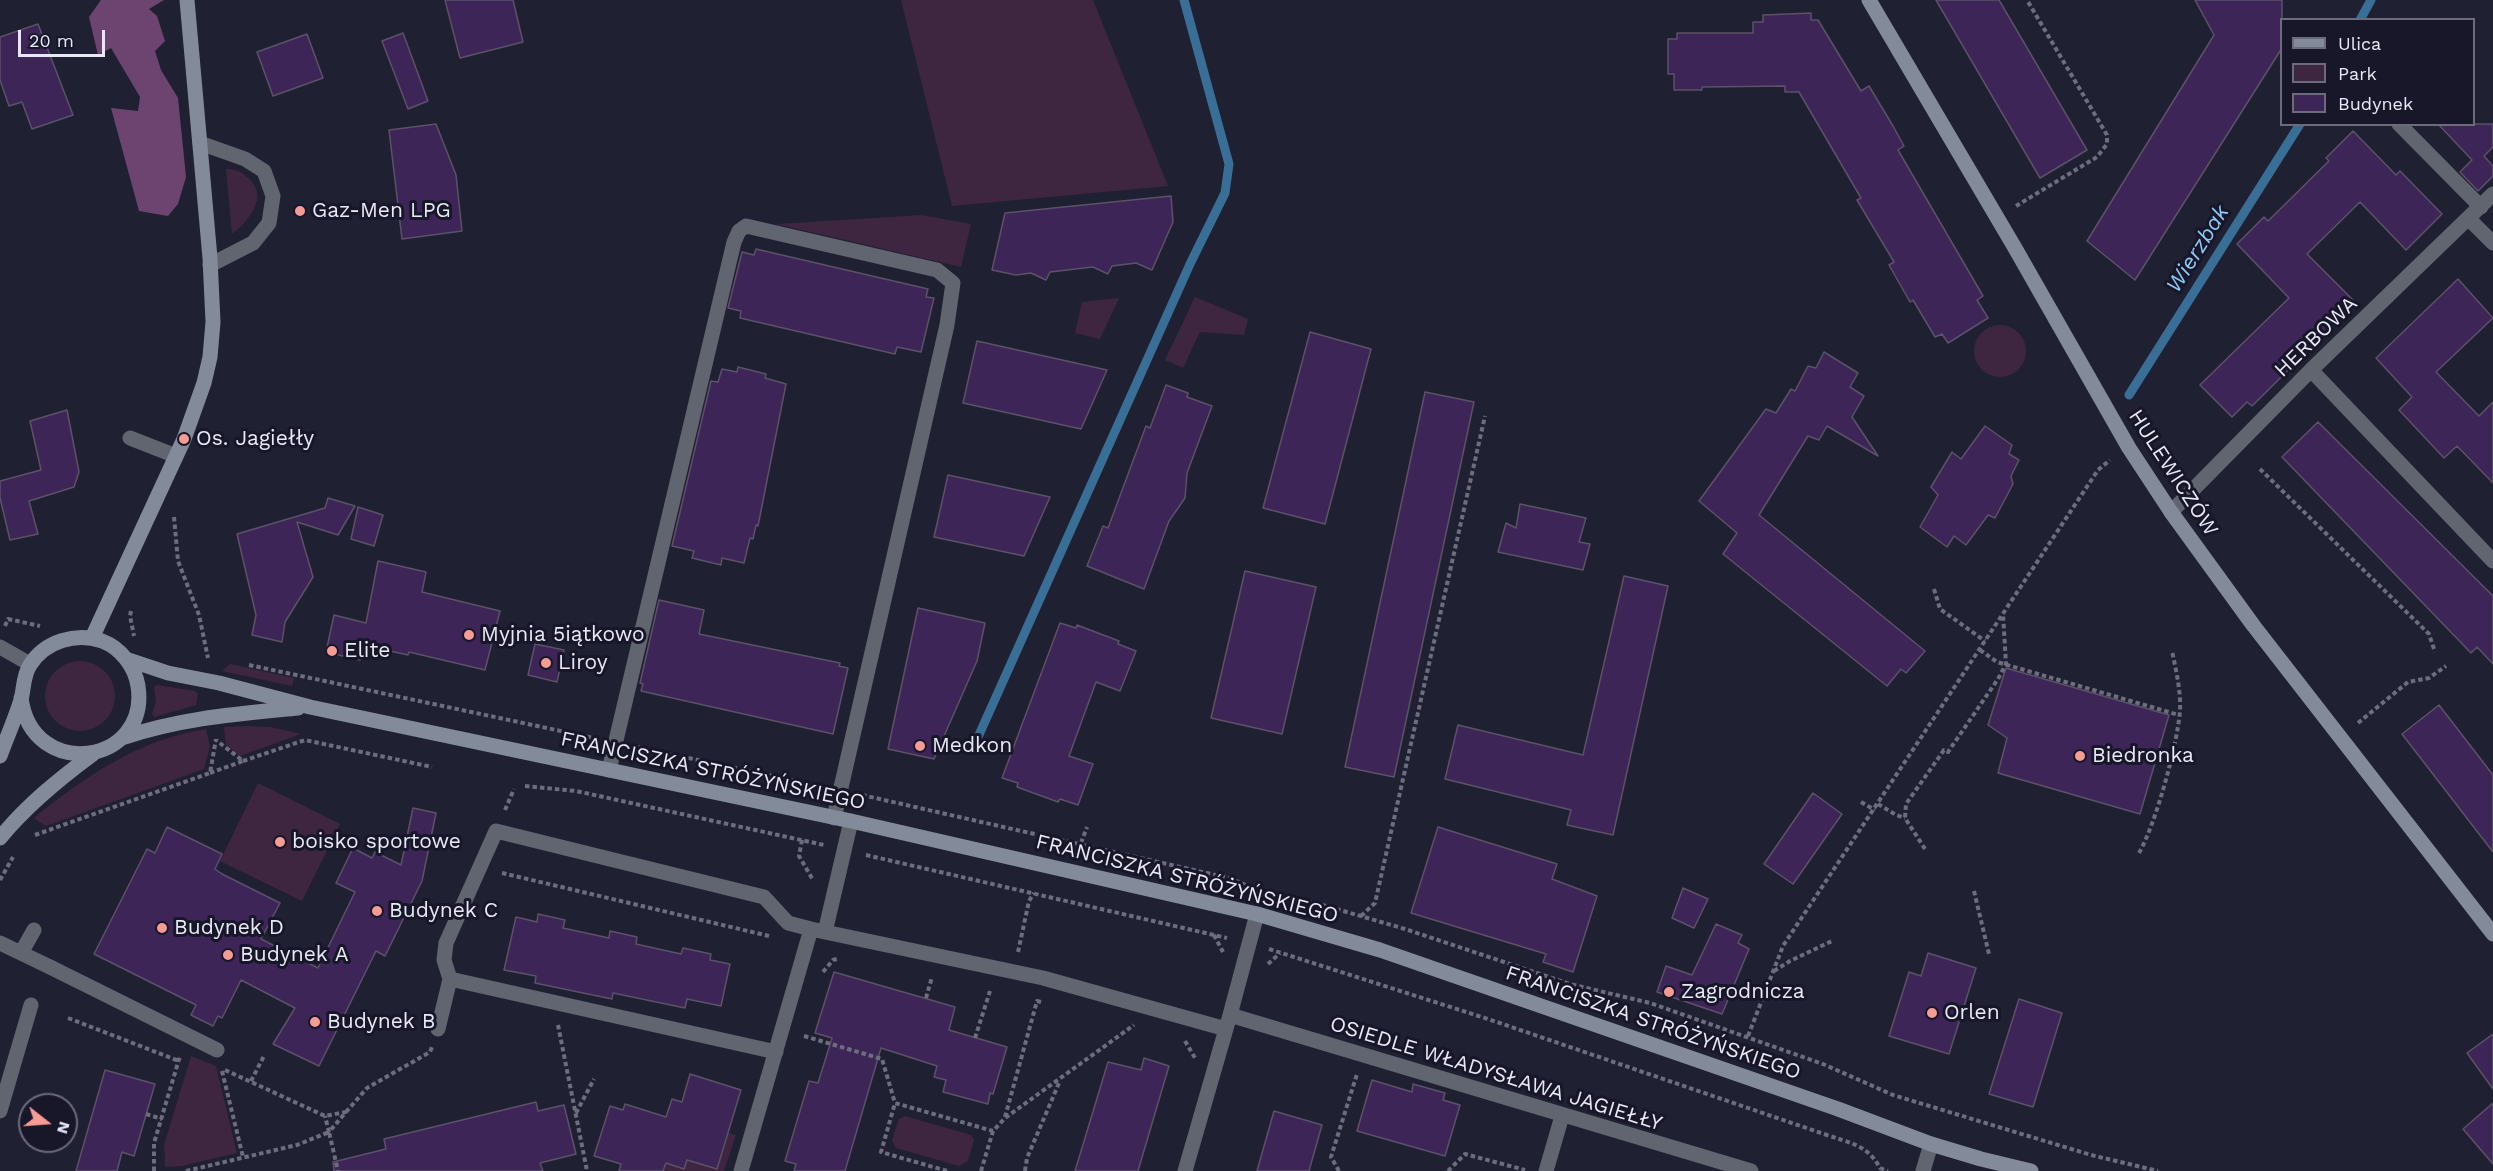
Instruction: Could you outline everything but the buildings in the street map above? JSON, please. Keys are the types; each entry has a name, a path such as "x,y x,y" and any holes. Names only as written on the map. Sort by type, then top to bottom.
{"street":[{"path":"92,638 176,456 204,383 210,357 213,322 210,265 187,0"},
{"name":"HULEWICZÓW","path":"1869,0 2015,248 2128,448 2170,512 2253,625 2493,934"},
{"path":"2401,126 2481,207"},
{"path":"200,143 244,159 264,171 273,196 269,223 254,243 210,265"},
{"name":"HERBOWA","path":"2170,512 2311,370 2493,194"},
{"path":"2469,219 2493,243"},
{"path":"609,770 734,242 739,231 746,226 938,270 953,283 947,325 834,818"},
{"path":"2311,370 2493,561"},
{"path":"130,438 176,456"},
{"path":"0,756 21,698 22,686 30,664 42,651 57,642 74,637 92,638 112,646 126,659 136,678 139,700 133,722 120,739 108,748 94,753 56,781 19,815 0,838"},
{"path":"0,647 30,664"},
{"name":"FRANCISZKA STRÓŻYŃSKIEGO","path":"126,659 168,673 219,682 310,707 851,821 1257,914 1380,950 1838,1109 1931,1144 2031,1171"},
{"path":"21,698 27,723 44,743 68,753 94,753"},
{"name":"FRANCISZKA STRÓŻYŃSKIEGO","path":"120,739 158,726 211,716 310,707"},
{"path":"741,1171 776,1052 818,930 830,910 851,821"},
{"name":"OSIEDLE WŁADYSŁAWA JAGIEŁŁY","path":"438,1029 450,979 444,960 446,943 496,831 764,897 788,923 1014,972 1362,1056 1751,1171"},
{"path":"1185,1171 1257,914"},
{"path":"21,953 34,930"},
{"path":"0,943 217,1050"},
{"path":"450,979 776,1052"},
{"path":"0,1111 31,1005"},
{"path":"1546,1171 1562,1116"},
{"path":"1923,1171 1931,1144"}],"path":[{"path":"2010,210 2097,157 2107,144 2107,135 2027,0"},
{"path":"1361,916 1375,903 1485,416"},
{"path":"1748,1036 1783,946 2098,470 2114,457"},
{"path":"2260,469 2429,634 2435,652"},
{"path":"172,513 180,568 199,615 208,658"},
{"path":"1934,589 1940,609 1985,641"},
{"path":"1925,849 1905,818 1906,804 1944,750 1948,753 2006,664 2002,614"},
{"path":"1980,650 1997,662 2179,715"},
{"path":"2139,853 2148,838 2174,747 2179,715 2179,688 2172,651"},
{"path":"2357,724 2408,682 2429,678 2446,666"},
{"path":"2350,715 2364,733"},
{"path":"210,773 215,734"},
{"path":"216,740 243,760"},
{"path":"36,834 305,740 432,767"},
{"path":"525,786 576,791 802,840 1281,953 1499,1023 1824,1134 1864,1149 1873,1155 1880,1168 1888,1171"},
{"path":"1861,802 1875,810"},
{"path":"1878,804 1905,818"},
{"path":"1081,843 1087,827"},
{"path":"802,840 800,856 830,910"},
{"path":"480,867 770,936"},
{"path":"1974,891 1989,954"},
{"path":"1014,972 1029,901 1034,893"},
{"path":"1773,972 1790,961 1832,941"},
{"path":"1264,971 1267,965 1281,953"},
{"path":"926,998 932,977"},
{"path":"975,1038 990,991"},
{"path":"1005,1118 1037,1001 1048,1004"},
{"path":"553,1002 587,1171"},
{"path":"68,1018 179,1061"},
{"path":"1124,1021 1144,1027"},
{"path":"981,1171 993,1131 1005,1118 1135,1024"},
{"path":"186,1171 297,1144 329,1132 367,1088 430,1052 438,1029"},
{"path":"154,1171 154,1143 187,1035"},
{"path":"804,1036 882,1059 895,1103 881,1152 947,1171"},
{"path":"1182,1038 1189,1045 1195,1057 1194,1068"},
{"path":"251,1081 264,1056"},
{"path":"1339,1171 1331,1157 1362,1056"},
{"path":"243,1157 221,1068 325,1116 346,1112"},
{"path":"575,1113 594,1079"},
{"path":"1025,1171 1027,1158 1060,1080"},
{"path":"895,1103 993,1131"},
{"path":"146,1114 162,1119"},
{"path":"325,1116 338,1171"},
{"path":"1990,1125 2091,1155 2158,1171"},
{"path":"1448,1171 1465,1154 1529,1171"}],"green space":[{"path":"901,0 1093,0 1168,186 952,206"},
{"path":"226,169 243,174 254,185 257,193 257,200 250,216 232,234"},
{"path":"922,215 971,224 961,267 776,224"},
{"path":"1195,297 1248,319 1244,335 1200,332 1183,368 1165,360"},
{"path":"1119,298 1100,339 1075,333 1082,302"},
{"path":"1995,325 2005,325 2019,332 2026,351 2019,370 2005,377 1995,377 1985,373 1978,366 1974,356 1974,346 1978,336 1985,329"},
{"path":"80,661 93,664 105,671 112,683 115,696 112,709 105,721 93,728 80,731 67,728 55,721 48,709 45,696 48,683 55,671 67,664"},
{"path":"230,664 294,678 292,686 222,671"},
{"path":"157,685 195,691 198,694 196,705 155,717 152,714 156,701 154,687"},
{"path":"224,727 270,727 301,734 240,756 226,745"},
{"path":"206,729 210,747 204,769 46,826 34,818 93,774 114,762 158,741"},
{"name":"boisko sportowe","path":"258,783 340,824 302,901 220,861"},
{"path":"191,1056 216,1066 237,1153 182,1166 165,1167 164,1145"},
{"path":"905,1116 971,1135 974,1140 968,1161 959,1166 896,1148 892,1140 899,1119"},
{"path":"728,1133 736,1135 724,1171 663,1171 666,1163 684,1168 687,1160 717,1169"}],"shaded area":[{"path":"101,0 164,0 149,9 157,16 165,41 155,51 161,70 178,98 186,177 178,204 168,216 139,211 111,108 138,111 140,97 111,48 98,55 89,17"}],"waterway":[{"path":"974,746 1190,264 1225,193 1229,164 1184,0"},
{"name":"Wierzbak","path":"2361,18 2371,0"},
{"name":"Wierzbak","path":"2129,395 2299,126"}],"place":[{"name":"Gaz-Men LPG","path":"300,211"},
{"name":"Os. Jagiełły","path":"184,439"},
{"name":"Myjnia 5iątkowo","path":"469,635"},
{"name":"Elite","path":"332,651"},
{"name":"Liroy","path":"546,663"},
{"name":"Medkon","path":"920,746"},
{"name":"Biedronka","path":"2080,756"},
{"name":"boisko sportowe","path":"280,842"},
{"name":"Budynek C","path":"377,911"},
{"name":"Budynek D","path":"162,928"},
{"name":"Budynek A","path":"228,955"},
{"name":"Zagrodnicza","path":"1669,992"},
{"name":"Orlen","path":"1932,1013"},
{"name":"Budynek B","path":"315,1022"}]}
